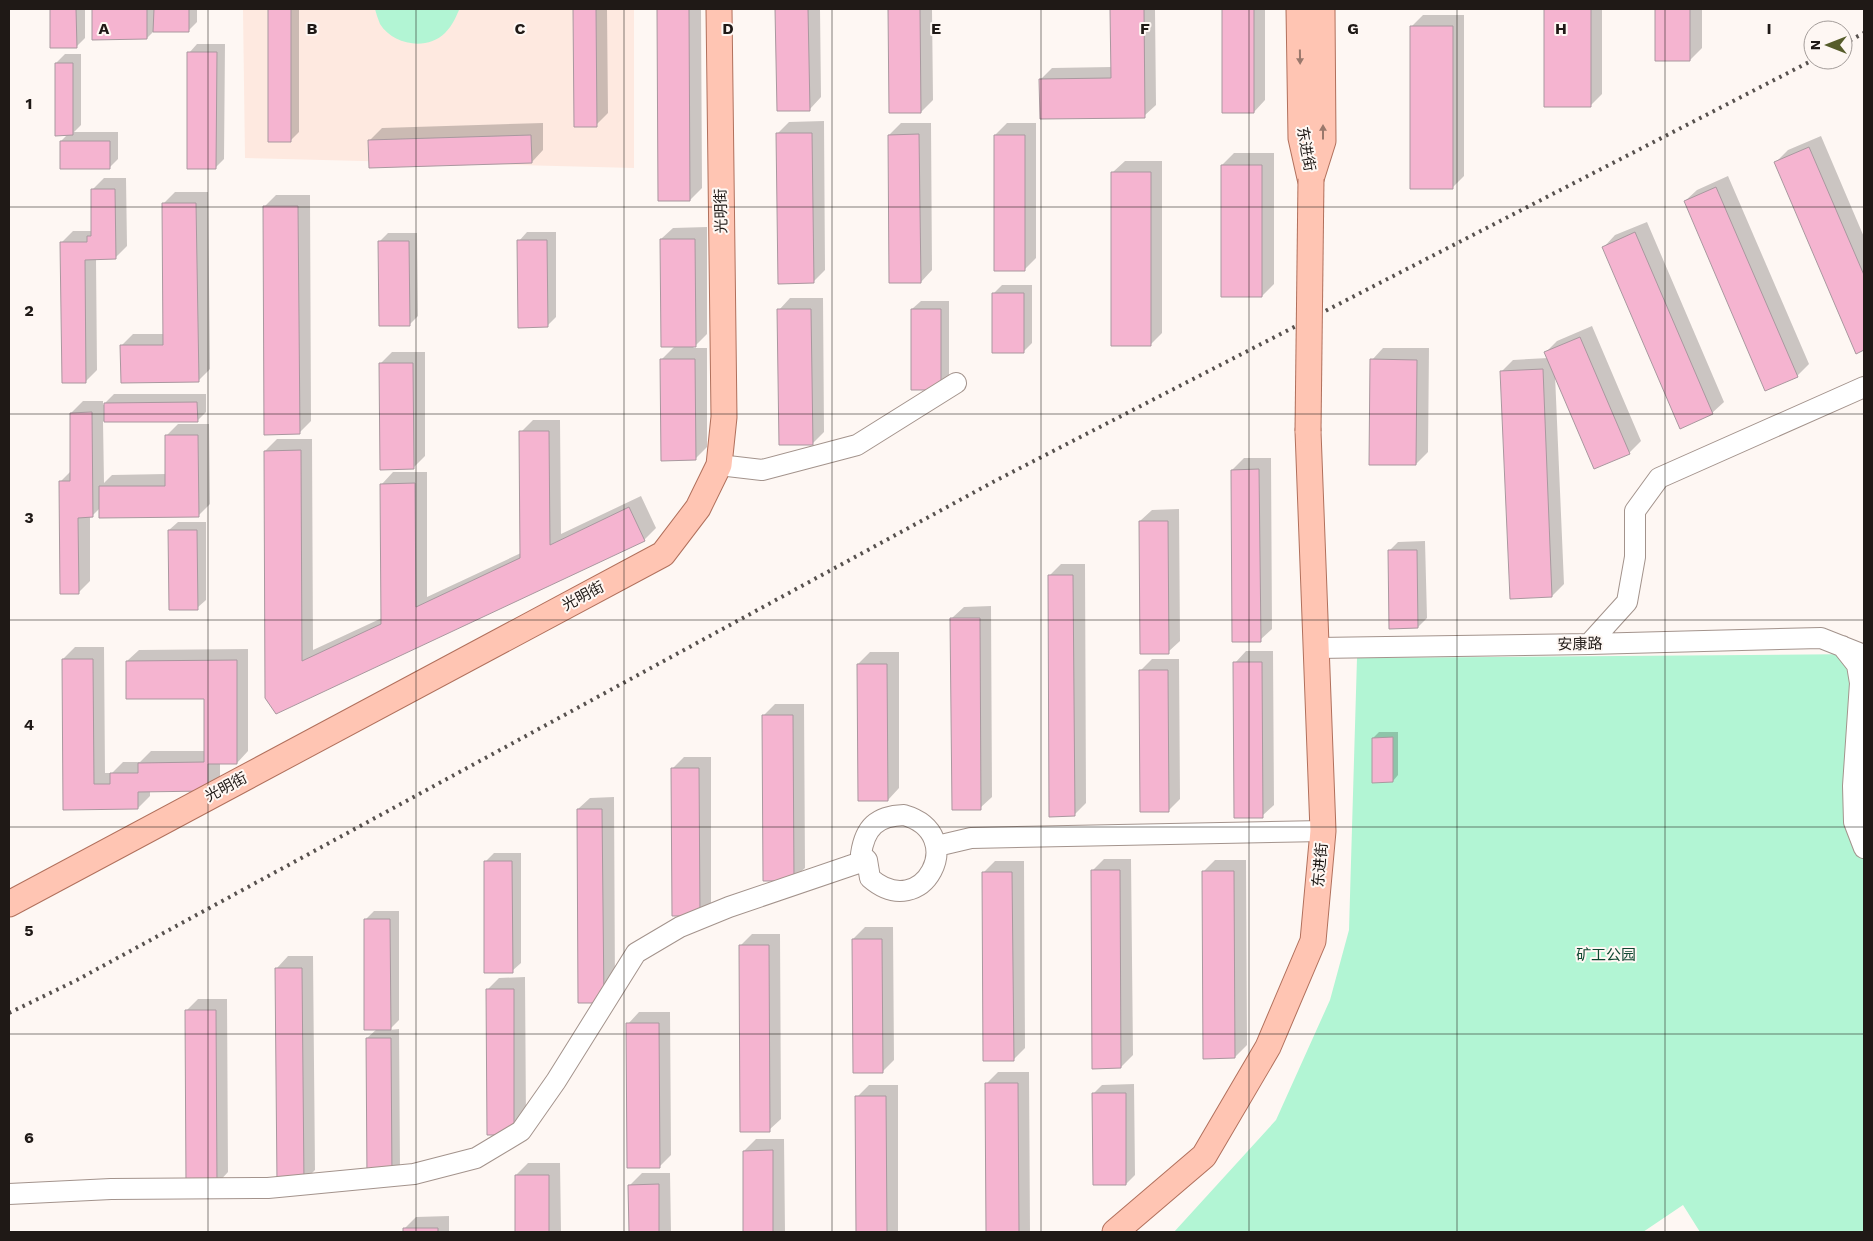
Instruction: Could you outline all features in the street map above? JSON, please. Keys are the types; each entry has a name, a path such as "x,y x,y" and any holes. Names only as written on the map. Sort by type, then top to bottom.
{"main road":[{"name":"光明街","path":"9,904 663,554 698,508 719,465 724,417 719,9"},
{"name":"东进街","path":"1115,1232 1204,1156 1268,1047 1313,941 1323,831 1308,431 1311,179 1301,138 1299,9"},
{"name":"东进街","path":"1311,179 1323,141 1322,9"}],"street":[{"path":"719,465 762,470 857,445 956,384"},
{"path":"1589,644 1627,602 1635,557 1635,510 1660,478 1864,387"},
{"name":"安康路","path":"1317,648 1821,638 1864,654"},
{"path":"1842,646 1857,666 1862,682 1853,786 1854,822 1864,848"},
{"path":"904,815 915,818 929,830 937,846 937,858 933,870 926,880 916,887 905,891 892,891 880,886 870,878 867,860 861,854 863,841 869,829 879,821 891,816 904,815"},
{"path":"937,846 971,838 1323,831"},
{"path":"9,1194 111,1189 268,1188 414,1174 476,1158 521,1131 556,1081 636,953 688,924 867,860"}],"shaded area":[{"path":"243,9 634,9 634,168 245,158"}],"green space":[{"path":"375,9 459,10 445,33 438,39 420,44 402,41 393,37 380,24"},
{"name":"矿工公园","path":"1864,654 1864,1232 1700,1232 1683,1205 1643,1232 1174,1232 1276,1120 1330,1000 1349,930 1357,658"}],"building":[{"path":"50,9 76,9 77,48 50,48"},
{"path":"92,9 147,9 147,39 92,40"},
{"path":"154,9 189,9 189,32 153,32"},
{"path":"268,9 291,9 291,142 268,142"},
{"path":"573,9 596,9 597,127 574,127"},
{"path":"657,9 689,9 690,201 658,201"},
{"path":"775,9 808,9 810,111 777,111"},
{"path":"888,9 920,9 921,113 889,113"},
{"path":"1110,9 1144,9 1145,118 1040,119 1039,79 1111,78"},
{"path":"1222,9 1254,9 1254,113 1222,113"},
{"path":"1544,9 1591,9 1591,107 1544,107"},
{"path":"1655,9 1690,9 1690,61 1655,61"},
{"path":"1410,26 1453,26 1453,189 1410,189"},
{"path":"187,52 217,52 216,169 187,169"},
{"path":"55,63 73,63 73,135 55,136"},
{"path":"776,133 812,133 814,283 778,284"},
{"path":"919,134 921,283 889,283 888,135"},
{"path":"531,135 532,163 369,168 368,140"},
{"path":"994,135 1025,135 1025,271 994,271"},
{"path":"60,141 110,141 110,169 60,169"},
{"path":"1809,147 1864,275 1864,350 1856,354 1774,162"},
{"path":"1221,165 1262,165 1262,297 1221,297"},
{"path":"1111,172 1151,172 1151,346 1111,346"},
{"path":"1716,187 1798,377 1765,391 1684,201"},
{"path":"91,189 115,189 116,259 85,260 86,383 62,383 60,242 87,242 87,236 91,236"},
{"path":"162,203 196,203 199,382 121,383 120,345 163,345"},
{"path":"263,206 298,206 300,434 264,435"},
{"path":"1635,232 1713,414 1680,429 1602,247"},
{"path":"660,239 695,239 696,347 661,347"},
{"path":"517,240 547,240 548,327 518,328"},
{"path":"378,241 409,241 410,326 379,326"},
{"path":"992,293 1024,293 1024,353 992,353"},
{"path":"777,309 811,309 813,445 779,445"},
{"path":"911,309 941,309 941,390 911,390"},
{"path":"1580,337 1630,454 1594,469 1544,352"},
{"path":"660,359 695,359 696,460 661,461"},
{"path":"1370,359 1417,360 1416,465 1369,465"},
{"path":"379,363 413,363 414,469 380,470"},
{"path":"1543,369 1552,597 1510,599 1500,371"},
{"path":"197,402 198,422 104,422 104,403"},
{"path":"92,412 93,517 78,518 79,594 60,594 59,481 70,481 70,413"},
{"path":"519,431 549,431 550,545 629,507 645,541 276,714 265,698 264,451 301,450 302,661 381,624 380,484 415,483 416,607 520,558"},
{"path":"165,435 198,435 199,517 99,518 99,486 165,486"},
{"path":"1259,469 1261,642 1232,642 1231,470"},
{"path":"1139,521 1168,521 1169,654 1140,654"},
{"path":"168,530 197,530 198,610 169,610"},
{"path":"1388,550 1417,550 1418,628 1389,629"},
{"path":"1048,575 1073,575 1075,816 1049,817"},
{"path":"950,618 980,618 981,810 952,810"},
{"path":"62,659 93,659 94,784 110,784 110,773 138,773 138,763 204,762 204,699 126,699 126,661 237,660 237,764 208,764 208,791 138,792 138,809 63,810"},
{"path":"1233,662 1262,662 1263,818 1234,818"},
{"path":"857,664 887,664 888,801 858,801"},
{"path":"1139,670 1168,670 1169,812 1140,812"},
{"path":"762,715 793,715 794,881 763,881"},
{"path":"1393,737 1393,782 1372,783 1372,738"},
{"path":"671,768 699,768 700,916 672,916"},
{"path":"577,809 602,809 604,1003 578,1003"},
{"path":"484,861 512,861 513,973 484,973"},
{"path":"1091,870 1120,870 1121,1068 1092,1069"},
{"path":"1202,871 1234,871 1235,1058 1203,1059"},
{"path":"982,872 1012,872 1014,1061 983,1061"},
{"path":"364,919 390,919 391,1030 364,1030"},
{"path":"852,939 882,939 883,1073 853,1073"},
{"path":"739,945 769,945 770,1132 740,1132"},
{"path":"275,968 302,968 304,1183 277,1183"},
{"path":"486,989 514,989 514,1135 487,1135"},
{"path":"185,1010 216,1010 217,1185 186,1186"},
{"path":"626,1023 659,1023 660,1168 627,1168"},
{"path":"366,1038 391,1038 392,1179 367,1179"},
{"path":"985,1083 1018,1083 1019,1232 986,1232"},
{"path":"1092,1093 1126,1093 1126,1185 1093,1185"},
{"path":"855,1096 886,1096 887,1232 856,1232"},
{"path":"773,1150 773,1232 743,1232 743,1151"},
{"path":"515,1175 549,1175 549,1232 515,1232"},
{"path":"659,1184 659,1232 629,1232 628,1185"},
{"path":"403,1228 438,1228 438,1232 403,1232"}],"railway":[{"path":"1853,39 1864,33"},
{"path":"9,1013 77,980 993,482 1803,65"}]}
